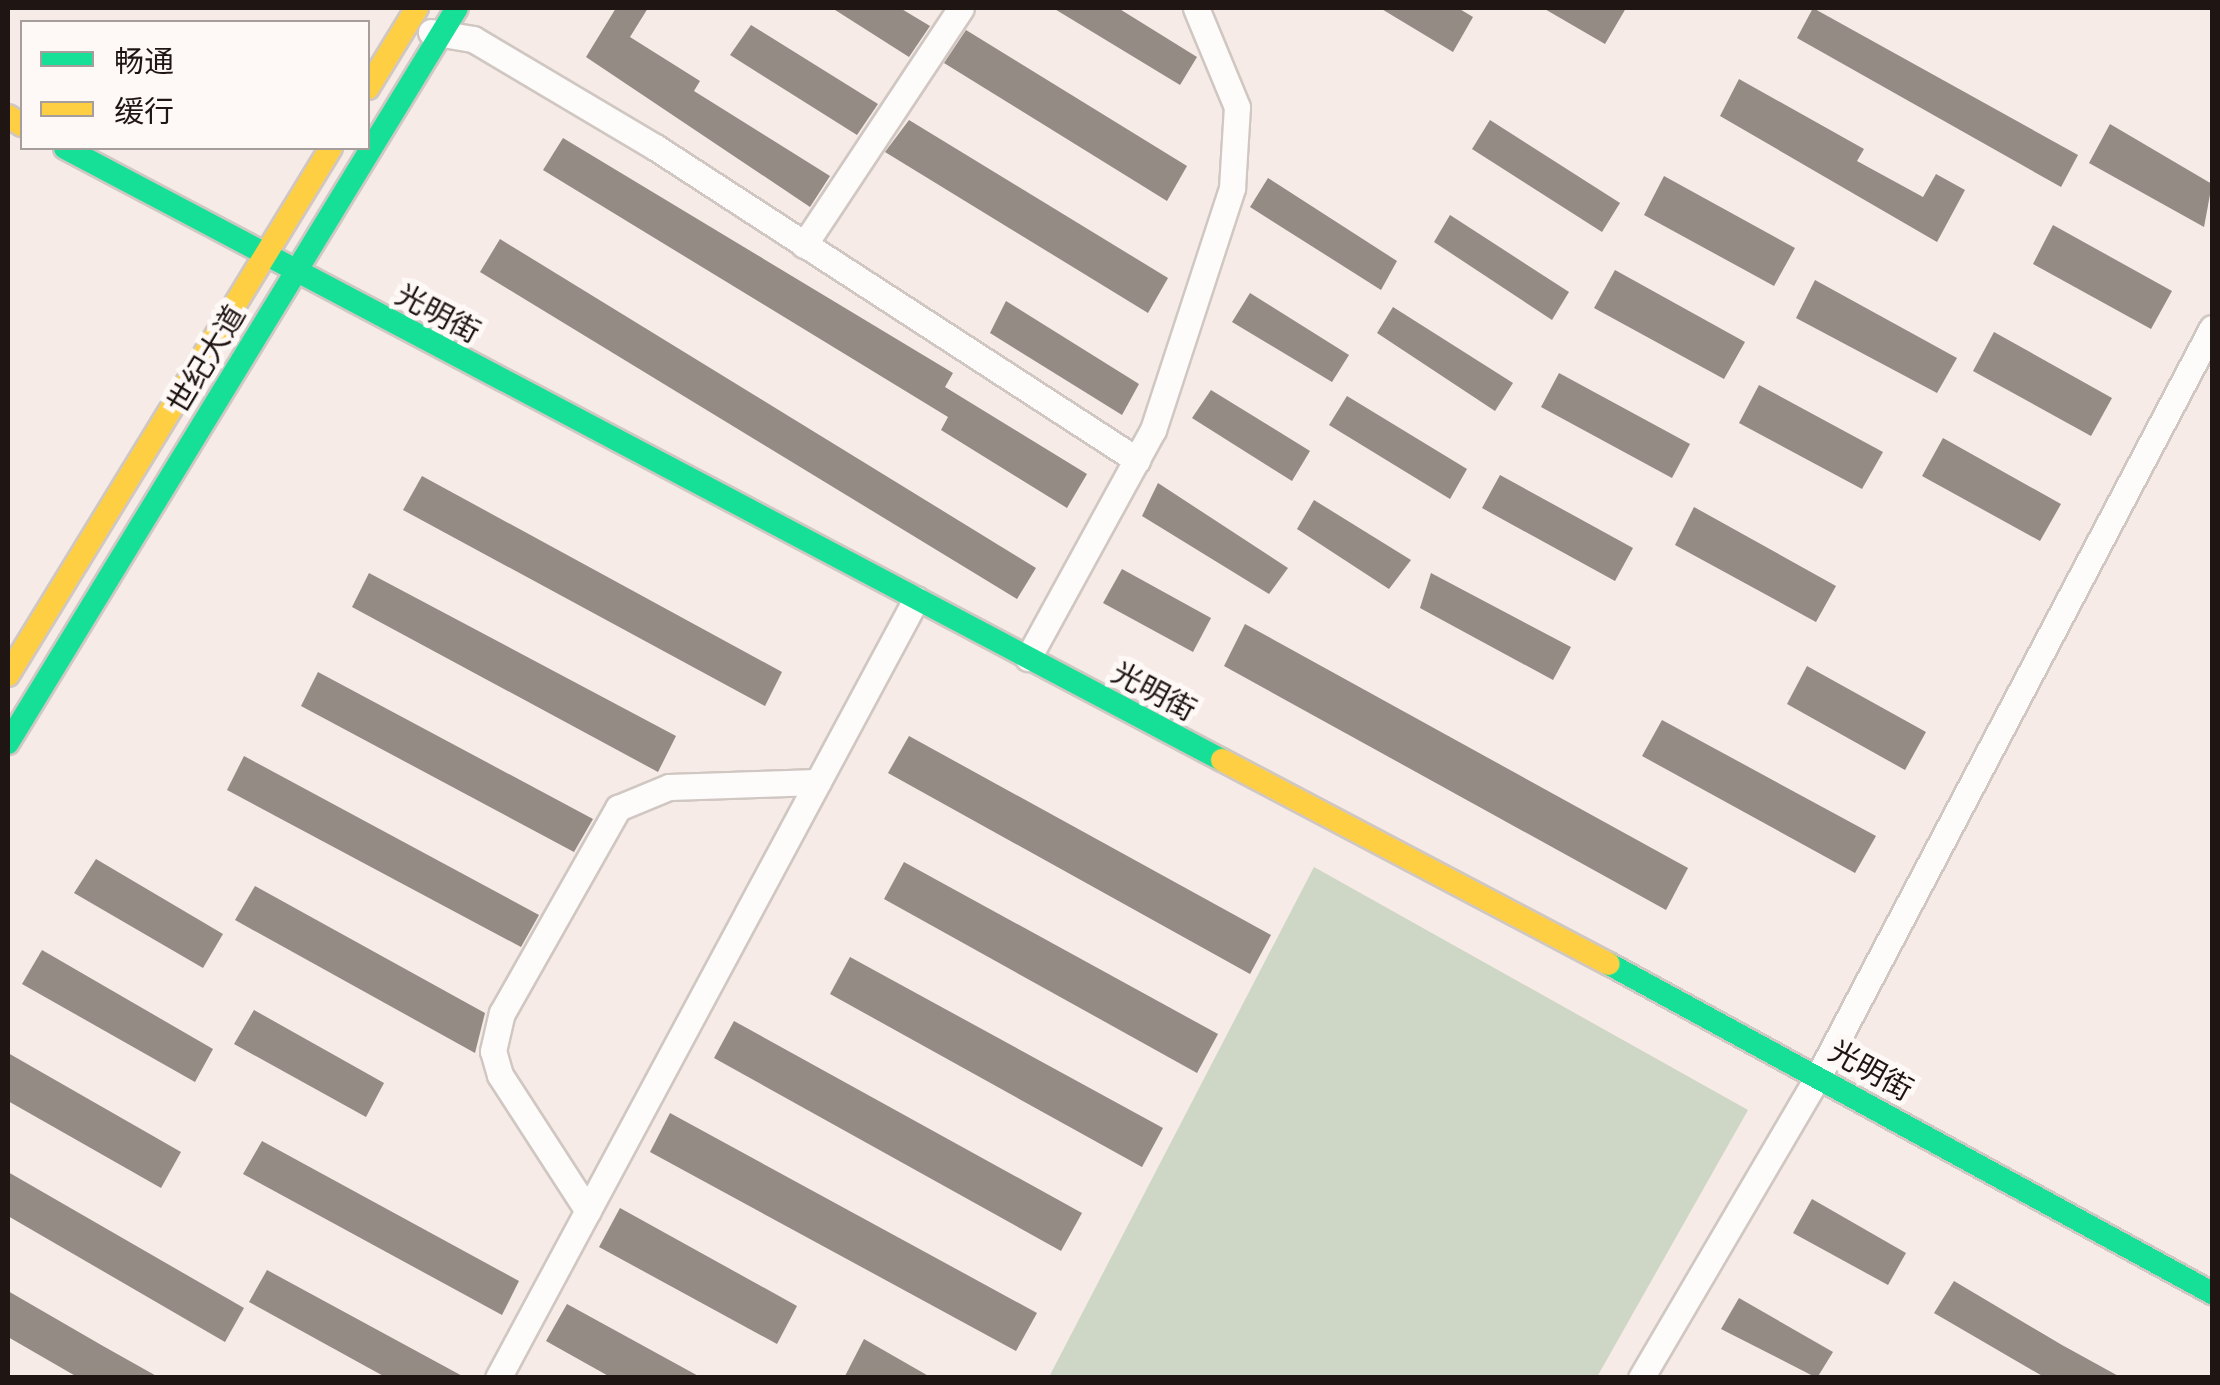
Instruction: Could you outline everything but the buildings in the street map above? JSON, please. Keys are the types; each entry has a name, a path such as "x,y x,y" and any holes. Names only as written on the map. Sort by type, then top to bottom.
{"street":[{"name":"世纪大道","path":"370,150 458,8"},
{"path":"804,246 961,8"},
{"path":"1028,658 1137,460 1232,188 1237,108 1196,8"},
{"path":"370,85 412,15 440,36 473,39 1137,460"},
{"name":"光明街","path":"69,150 1819,1075 2212,1293"},
{"name":"世纪大道","path":"8,676 330,150"},
{"name":"世纪大道","path":"8,743 370,150"},
{"path":"1641,1378 1819,1075 2212,328"},
{"path":"498,1378 916,599"},
{"path":"588,1211 500,1075 493,1051 502,1013 618,808 669,787 818,782"}],"green space":[{"path":"1314,867 1748,1110 1597,1377 1049,1377"}],"traffic: fast":[{"path":"8,743 457,8"},
{"path":"69,150 1222,760"},
{"path":"1609,964 2212,1293"}],"traffic: slow":[{"path":"370,85 417,8"},
{"path":"8,116 20,124"},
{"path":"8,675 330,150"},
{"path":"1222,760 1609,964"}]}
